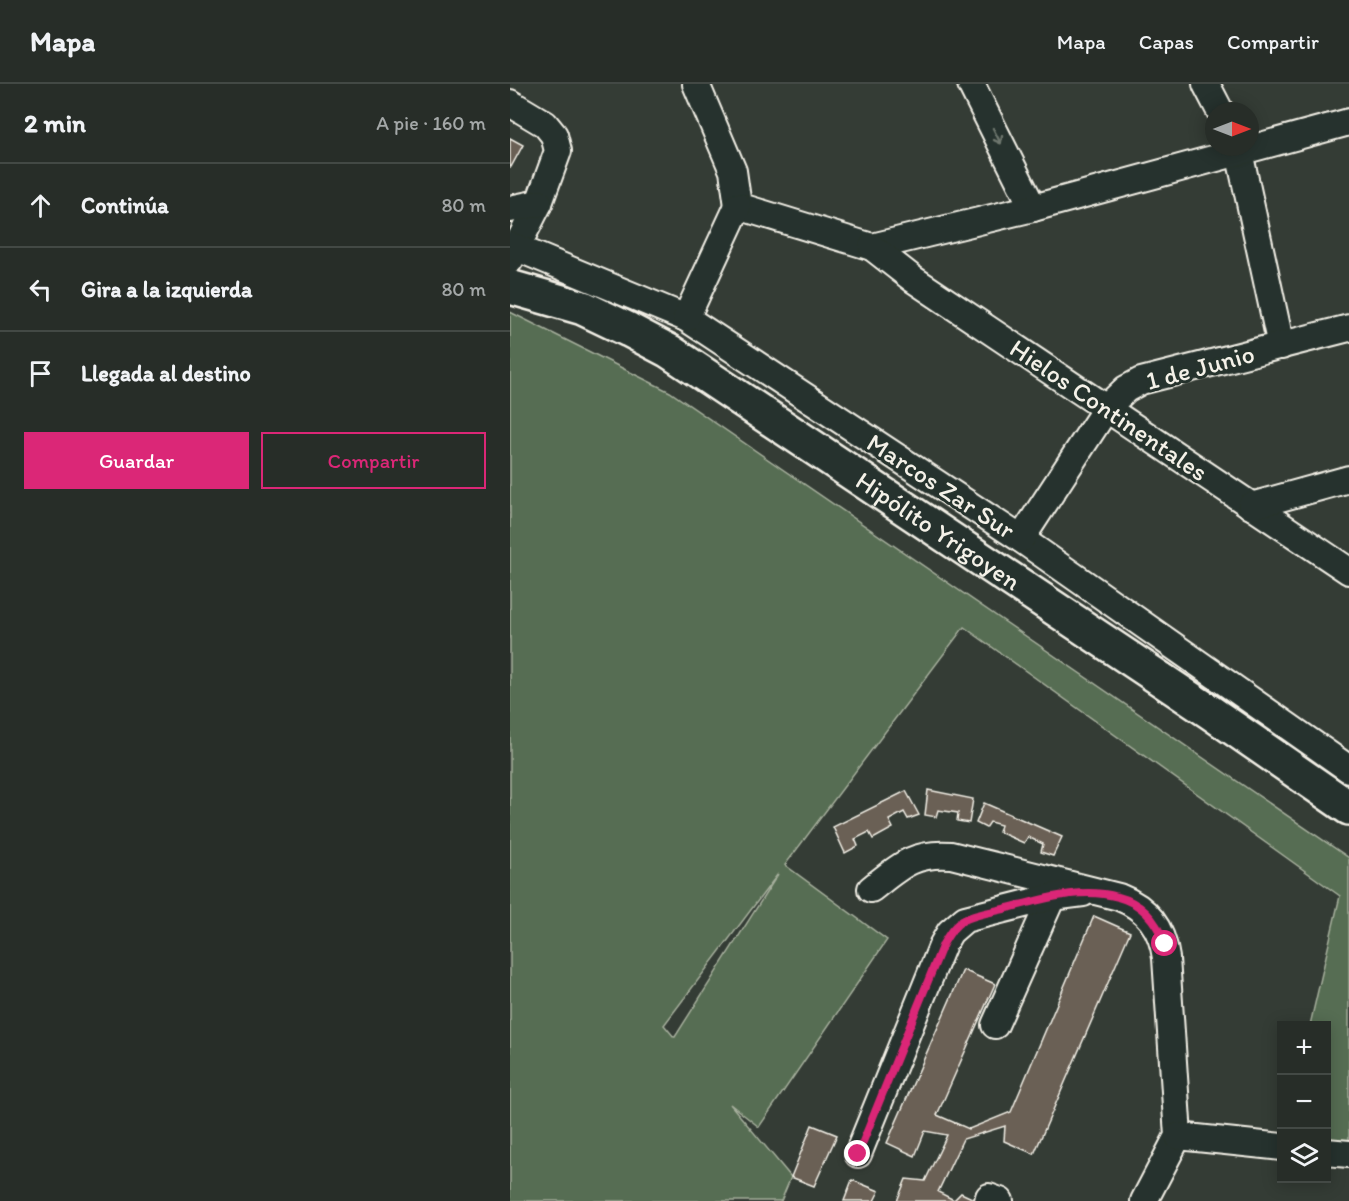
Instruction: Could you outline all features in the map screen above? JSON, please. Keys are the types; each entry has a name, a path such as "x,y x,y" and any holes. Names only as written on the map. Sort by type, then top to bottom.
{"main road":[{"name":"Hipólito Yrigoyen","path":"510,287 583,308 669,351 1210,712 1349,808"}],"street":[{"path":"686,318 738,206 733,171 696,84"},
{"path":"971,84 1033,208"},
{"path":"1206,84 1215,102"},
{"path":"510,103 545,124 554,135 558,151 539,203 512,251"},
{"path":"1259,144 1349,122"},
{"path":"738,206 872,248 1033,208 1215,156"},
{"path":"1241,156 1281,346"},
{"path":"510,209 539,203"},
{"name":"Hielos Continentales","path":"872,248 913,279 1349,570"},
{"name":"Marcos Zar Sur","path":"512,251 686,318 1021,539 1349,769"},
{"name":"1 de Junio","path":"1021,539 1107,407 1126,389 1141,381 1349,328"},
{"path":"1251,506 1349,479"},
{"path":"871,889 902,865 917,857 932,854 951,855 1130,901 1153,920 1165,944 1178,1136 1144,1201"},
{"path":"858,1154 943,944 950,932 958,924 974,916 1052,897 1082,893 1104,894"},
{"path":"995,1025 1052,897"},
{"path":"1178,1136 1277,1147"},
{"path":"1331,1152 1349,1154"},
{"path":"988,1201 989,1197 1000,1201"}],"green space":[{"path":"510,312 670,392 1349,858 1349,1142 1331,1140 1331,1021 1311,1021 1340,896 964,627 785,865 887,940 759,1127 730,1104 791,1177 781,1201 510,1201","holes":["778,874 675,1037 664,1025"]}],"building":[{"path":"510,138 523,145 511,167 510,167"},
{"path":"928,790 973,799 969,823 957,821 958,813 938,810 936,817 925,815"},
{"path":"906,791 919,815 908,819 904,812 889,820 893,828 873,839 869,832 855,839 858,846 845,853 833,827"},
{"path":"984,803 1062,837 1053,856 1041,852 1043,844 1028,837 1024,843 999,832 1001,825 990,822 986,828 976,823"},
{"path":"1094,916 1130,932 1034,1154 1004,1141 1005,1126 963,1139 938,1192 954,1200 961,1193 974,1201 897,1201 906,1179 925,1181 947,1135 925,1131 915,1156 887,1143 963,970 995,984 937,1115 969,1129 1011,1112"},
{"path":"812,1125 837,1135 814,1186 791,1177"},
{"path":"852,1180 879,1191 874,1201 844,1201"}],"route":[{"path":"858,1154 943,944 950,932 965,919 1052,897 1082,893 1104,894 1130,901 1143,910 1160,930 1165,944"}]}
